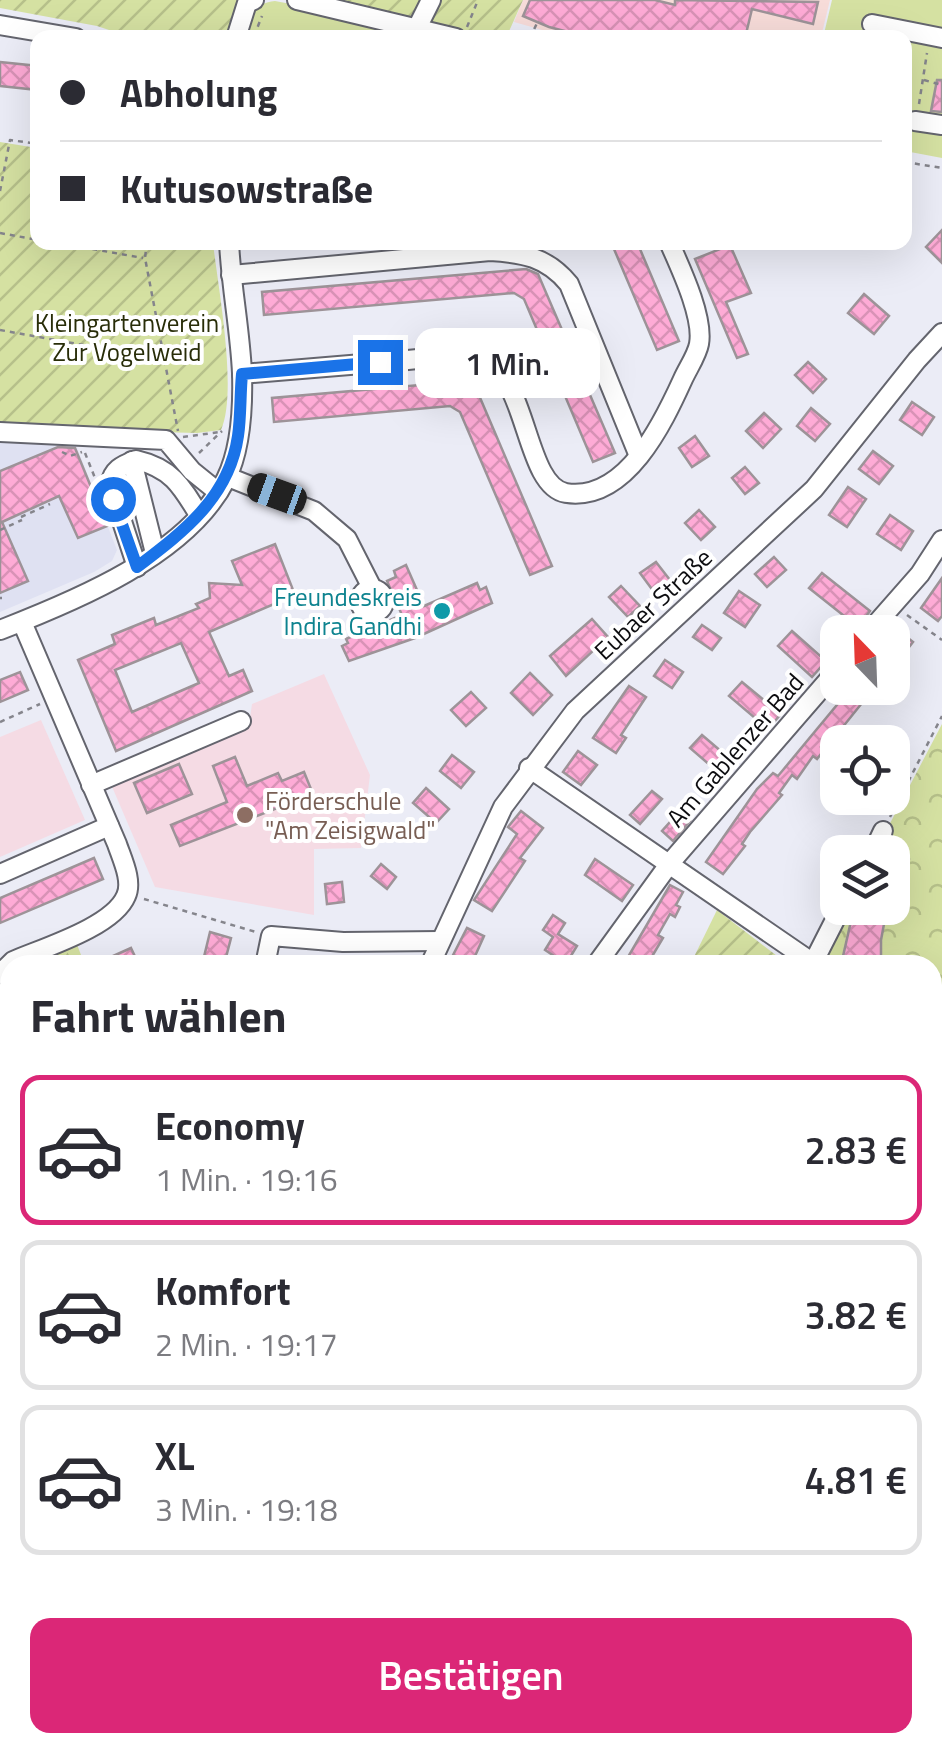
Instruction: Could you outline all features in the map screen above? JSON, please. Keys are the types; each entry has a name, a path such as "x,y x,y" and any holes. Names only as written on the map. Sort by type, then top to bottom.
{"street":[{"path":"297,0 425,30"},
{"path":"416,28 431,0"},
{"path":"238,30 247,3 258,6"},
{"path":"872,24 904,30"},
{"path":"0,25 30,30"},
{"path":"915,120 942,126"},
{"path":"0,630 137,567 188,529 223,484 238,437 242,374 228,250"},
{"path":"242,374 415,360 487,363 506,382 547,480 562,492 582,493 620,476 639,456 672,404 699,344 696,315 672,250"},
{"path":"230,275 490,251 525,253 551,264 569,284 639,456"},
{"name":"Eubaer Straße","path":"434,955 503,807 575,711 814,489 942,333"},
{"path":"0,432 166,440 192,470 223,484 314,511 347,538 372,588"},
{"path":"137,567 110,486 111,476 117,470 132,461 160,465 199,515"},
{"path":"132,461 155,553"},
{"path":"885,615 942,540"},
{"path":"22,622 109,826 127,874 128,894 112,916 28,955"},
{"name":"Am Gablenzer Bad","path":"603,955 670,862 820,690"},
{"path":"91,784 240,721"},
{"name":"Am Gablenzer Bad","path":"529,768 799,955"},
{"path":"0,874 109,826"},
{"path":"881,835 883,831"},
{"name":"Am Gablenzer Bad","path":"817,955 833,925"},
{"path":"267,955 270,936 343,942 440,941"}],"path":[{"path":"463,30 478,0"},
{"path":"534,30 537,23"},
{"path":"915,120 936,36"},
{"path":"924,80 942,85"},
{"path":"0,139 30,143"},
{"path":"0,191 10,140"},
{"path":"912,163 942,168"},
{"path":"0,234 30,239"},
{"path":"99,250 145,258"},
{"path":"146,250 179,437 221,431"},
{"path":"0,330 164,359"},
{"path":"78,433 96,482"},
{"path":"61,451 70,456 76,454"},
{"path":"0,530 50,504"},
{"path":"894,605 942,640"},
{"path":"0,722 55,698"},
{"path":"883,831 942,716"},
{"path":"128,894 270,936"}],"shaded area":[{"path":"523,0 830,0 823,30 542,30 514,22"},
{"path":"0,439 74,440 117,550 112,561 94,572 0,612"},
{"name":"Förderschule \"Am Zeisigwald\"","path":"324,674 370,775 361,848 314,849 314,915 155,887 110,782 249,724 252,704"},
{"path":"41,720 85,820 0,857 0,737"}],"green space":[{"path":"0,0 238,0 231,30 109,30 0,8"},
{"path":"327,0 523,0 510,30 456,30"},
{"path":"832,0 942,0 942,158 912,152 912,30 825,30"},
{"path":"275,1 410,30 245,30 253,11"},
{"name":"Kleingartenverein Zur Vogelweid","path":"0,142 30,147 30,250 214,250 228,391 221,430 197,433 0,428"},
{"path":"942,724 942,955 820,955 837,925 910,925 910,835 884,835 894,815 910,815 910,785"},
{"path":"717,910 776,955 695,955"},
{"path":"76,942 81,955 51,955"}],"building":[{"path":"530,0 655,0 675,5 675,0 818,2 813,24 752,9 747,30 561,30 523,16"},
{"path":"0,62 30,65 30,89 0,86"},
{"path":"937,80 942,80 942,112 931,111"},
{"path":"942,230 942,263 926,247"},
{"path":"614,250 640,250 679,341 657,350"},
{"path":"718,250 732,250 751,293 726,302 748,354 737,358 695,259"},
{"path":"526,269 538,274 615,453 593,462 524,299 514,293 264,315 262,292"},
{"path":"864,294 889,316 874,334 848,313"},
{"path":"808,362 826,379 813,393 795,375"},
{"path":"466,381 475,386 552,566 530,575 460,412 450,406 274,422 272,398"},
{"path":"912,402 934,417 922,435 900,420"},
{"path":"811,408 830,424 815,441 797,426"},
{"path":"764,413 781,429 763,448 746,431"},
{"path":"695,436 709,456 692,467 679,448"},
{"path":"58,447 75,448 107,526 78,538 59,496 2,522 28,581 0,593 0,471"},
{"path":"873,451 893,466 879,484 859,469"},
{"path":"745,467 759,483 745,494 732,478"},
{"path":"848,487 866,499 847,527 829,515"},
{"path":"699,510 715,527 701,540 685,523"},
{"path":"890,515 913,531 901,550 877,534"},
{"path":"275,544 295,595 209,632 229,676 243,670 252,691 116,751 78,660 115,644 112,635 154,618 156,625 199,608 196,604 210,598 209,583 242,585 232,561","holes":["181,643 199,683 132,712 115,670"]},
{"path":"774,557 786,570 767,587 755,574"},
{"path":"656,562 670,580 654,592 640,573"},
{"name":"Freundeskreis Indira Gandhi","path":"406,565 424,606 477,583 480,590 486,587 492,603 415,638 349,661 342,646 348,643 346,639 402,615 387,581 396,577 394,571"},
{"path":"822,573 870,611 867,615 843,615 809,588"},
{"path":"942,578 942,616 938,621 921,608"},
{"path":"621,586 640,606 628,617 609,597"},
{"path":"739,591 760,605 745,627 724,613"},
{"path":"592,619 608,637 566,676 550,656"},
{"path":"702,625 721,638 712,650 693,637"},
{"path":"792,631 820,656 820,668 812,677 778,646"},
{"path":"665,660 683,672 672,688 654,676"},
{"path":"20,672 28,690 0,702 0,680"},
{"path":"530,673 552,695 533,715 511,693"},
{"path":"742,682 781,714 768,729 729,696"},
{"path":"629,686 646,697 621,735 626,738 616,753 593,738"},
{"path":"471,692 486,708 466,726 451,710"},
{"path":"837,705 860,705 844,725 820,725"},
{"path":"820,725 820,755 817,759 813,756 797,779 792,775 779,793 782,795 750,832 742,844 745,846 723,874 706,862 757,789 773,773 778,776"},
{"path":"702,735 736,764 725,778 690,748"},
{"path":"578,751 597,765 581,785 563,772"},
{"path":"452,755 474,772 461,788 440,771"},
{"path":"235,757 247,786 278,773 282,781 304,772 313,794 180,846 171,825 227,802 213,766"},
{"path":"179,764 192,794 147,813 134,783"},
{"path":"426,788 449,809 436,823 413,803"},
{"path":"652,791 662,799 640,824 630,815"},
{"path":"521,811 543,828 520,858 525,861 492,911 474,900 517,834 508,827"},
{"path":"679,812 690,821 673,841 662,831"},
{"path":"94,858 103,879 0,923 0,898"},
{"path":"595,859 633,885 622,901 585,875"},
{"path":"381,864 396,877 387,889 371,876"},
{"path":"342,882 344,902 327,904 325,884"},
{"path":"670,885 683,892 675,917 670,914 658,935 663,938 653,955 629,955"},
{"path":"553,915 565,923 558,934 577,946 572,955 552,955 545,950 553,937 543,930"},
{"path":"850,925 884,925 881,955 843,955"},
{"path":"467,928 484,936 475,955 453,955"},
{"path":"210,932 231,938 227,955 204,955"},
{"path":"131,948 134,955 115,955"}],"place":[{"name":"Freundeskreis Indira Gandhi","path":"442,611"},
{"name":"Förderschule \"Am Zeisigwald\"","path":"245,815"}],"route":[{"path":"113,499 137,567 188,529 228,476 238,437 242,374 380,362"}]}
